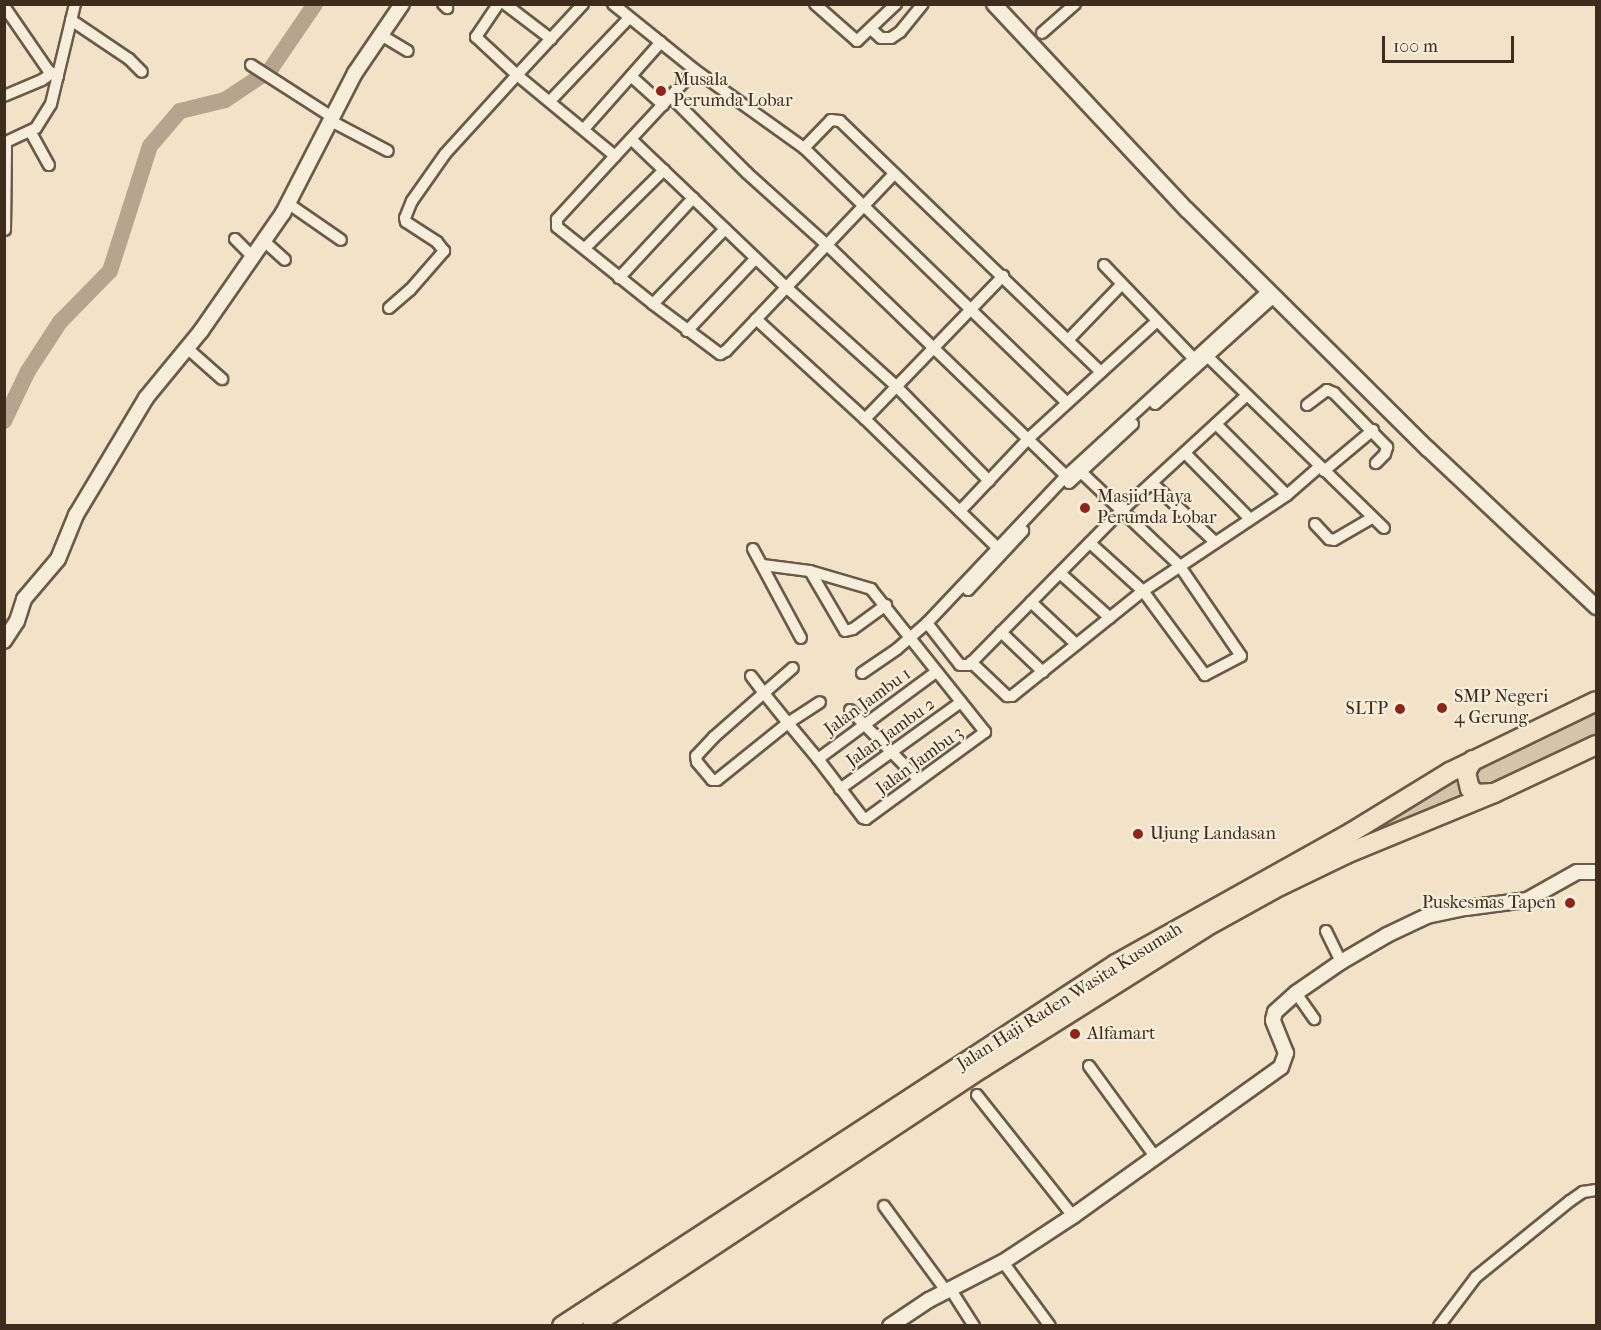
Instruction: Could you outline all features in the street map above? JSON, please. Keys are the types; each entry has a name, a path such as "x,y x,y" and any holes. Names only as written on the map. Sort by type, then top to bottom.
{"highway":[{"name":"Jalan Haji Raden Wasita Kusumah","path":"562,1326 1120,970 1473,760 1593,701"},
{"name":"Jalan Haji Raden Wasita Kusumah","path":"592,1326 1120,970 1317,867 1494,793 1596,745"},
{"path":"1473,760 1466,772 1470,789 1478,794 1494,793"}],"street":[{"path":"5,230 6,142 36,128 51,104 55,75 75,4"},
{"path":"4,641 17,621 24,599 58,559 76,515 131,422 156,385 190,350 264,242 292,207 363,60 384,37 402,4"},
{"path":"498,4 476,37 517,75 551,100 615,156"},
{"path":"505,4 551,39"},
{"path":"613,4 695,70 804,148 1067,403"},
{"path":"815,4 854,41 859,40 896,4"},
{"path":"871,28 881,38 891,38 900,32 923,4"},
{"path":"994,4 1187,210 1428,449 1596,607"},
{"path":"1042,33 1075,4"},
{"path":"4,6 55,75"},
{"path":"389,308 410,290 444,251 437,242 406,222 405,218 412,201 445,154 551,39 577,6"},
{"path":"551,100 629,18"},
{"path":"71,20 129,59 142,72"},
{"path":"384,37 408,51"},
{"path":"584,129 661,42"},
{"path":"251,64 333,122 388,152"},
{"path":"695,70 557,220 557,227 715,353 721,354 894,174"},
{"path":"4,96 55,75"},
{"path":"632,77 663,105"},
{"path":"671,97 1069,478"},
{"path":"804,148 831,120 837,119 1101,372"},
{"path":"30,131 49,165"},
{"path":"631,139 786,287 896,386 989,481"},
{"path":"585,248 664,171"},
{"path":"619,278 693,198"},
{"path":"292,207 341,240"},
{"path":"653,304 725,229"},
{"path":"235,239 253,258"},
{"path":"264,242 285,260"},
{"path":"687,331 756,258"},
{"path":"1104,266 1156,322 1246,396 1384,528"},
{"path":"865,419 1003,276"},
{"path":"1069,339 1121,285"},
{"path":"862,673 929,625 1069,478 1272,293"},
{"path":"756,319 865,419 1000,550"},
{"path":"960,511 1029,438 1156,322"},
{"path":"190,350 222,379"},
{"path":"1069,478 1081,472 1201,358"},
{"path":"1307,405 1330,390 1373,430 1388,449 1376,463"},
{"path":"929,625 960,664 966,667 1121,512 1246,396"},
{"path":"1216,424 1287,495"},
{"path":"971,662 1009,697 1143,591 1214,541 1287,495 1373,430"},
{"path":"1185,453 1250,519"},
{"path":"1081,472 1179,565 1241,654 1239,658 1205,675 1143,591 1090,543"},
{"path":"1152,483 1214,541"},
{"path":"1315,524 1329,539 1334,540 1372,518"},
{"path":"753,549 801,638"},
{"path":"763,565 810,571 867,586 886,606 961,702"},
{"path":"810,571 845,631 853,629 886,606"},
{"path":"1060,573 1110,618"},
{"path":"1031,602 1076,644"},
{"path":"1001,632 1043,672"},
{"path":"793,668 714,737 696,756 697,762 712,780 717,780 788,723 820,702"},
{"name":"Jalan Jambu 1","path":"819,759 936,672"},
{"path":"751,676 819,759 840,789"},
{"name":"Jalan Jambu 3","path":"840,789 863,818 873,816 985,731 961,702"},
{"name":"Jalan Jambu 2","path":"840,789 892,754 961,702"},
{"path":"850,710 919,780"},
{"path":"890,1326 1003,1262 1073,1216 1154,1155 1281,1067 1286,1053 1273,1016 1276,1009 1341,962 1387,935 1427,916 1527,900 1577,872 1596,872"},
{"path":"1326,931 1341,962"},
{"path":"1296,993 1314,1019"},
{"path":"1089,1066 1154,1155"},
{"path":"977,1095 1073,1216"},
{"path":"1439,1326 1476,1277 1582,1192 1596,1190"},
{"path":"884,1206 974,1326"},
{"path":"1003,1262 1050,1326"}],"shaded area":[{"path":"1596,710 1596,739 1483,792 1473,789 1472,768"},
{"path":"1458,769 1460,784 1468,795 1235,897"}],"waterway":[{"path":"4,421 28,371 60,322 110,271 150,146 180,111 225,100 270,70 315,4"}],"place":[{"name":"Musala Perumda Lobar","path":"661,91"},
{"name":"Masjid Haya Perumda Lobar","path":"1085,508"},
{"name":"SMP Negeri 4 Gerung","path":"1442,708"},
{"name":"SLTP","path":"1400,709"},
{"name":"Ujung Landasan","path":"1138,834"},
{"name":"Puskesmas Tapen","path":"1570,903"},
{"name":"Alfamart","path":"1075,1034"}]}
